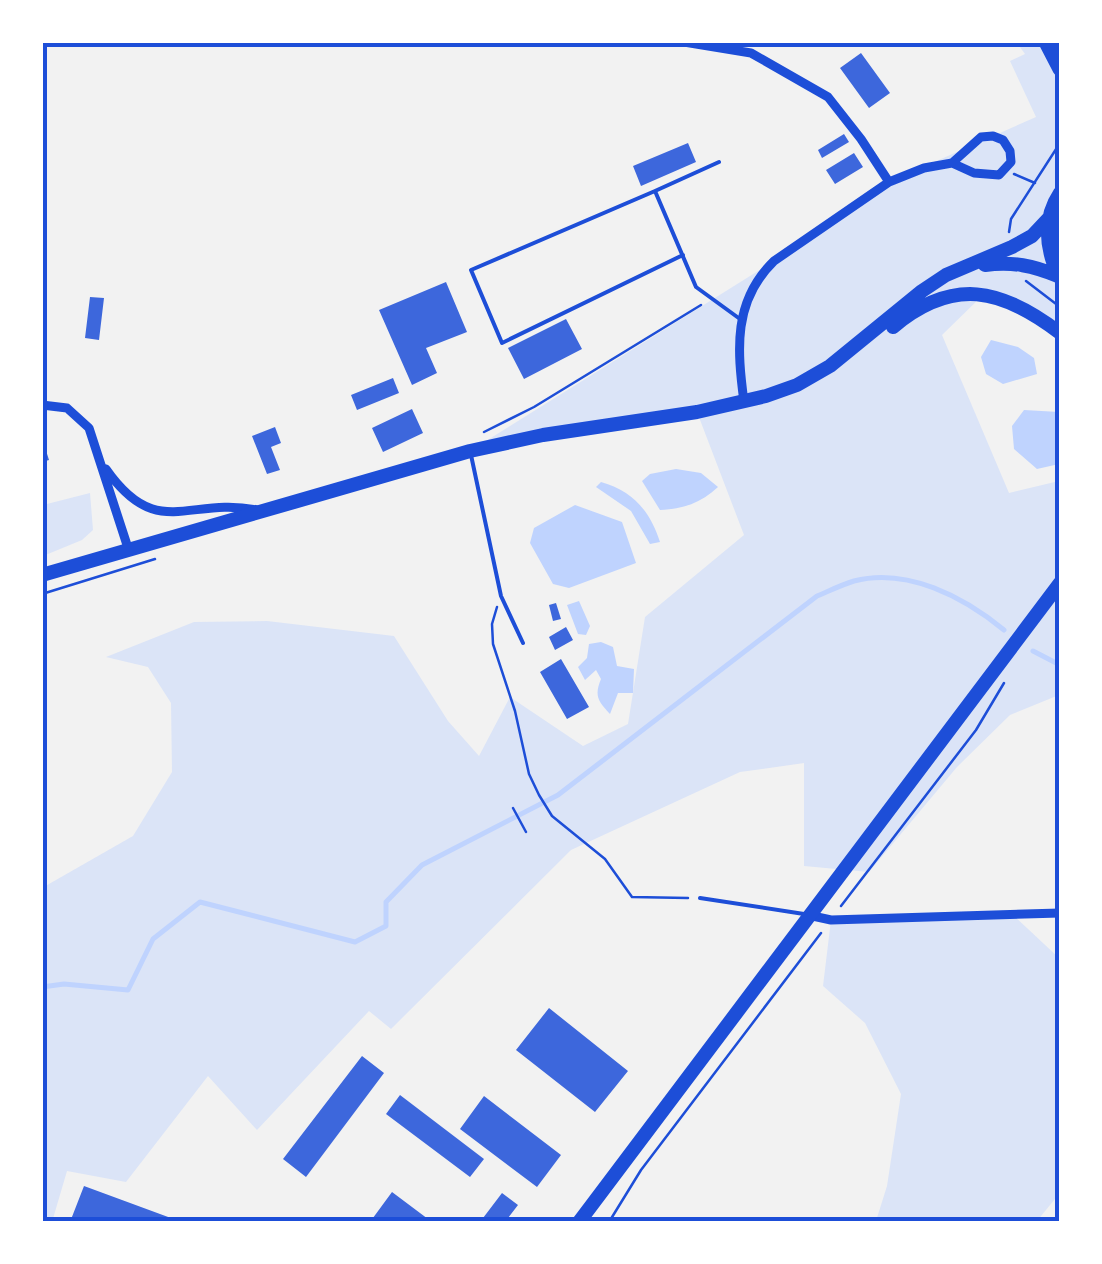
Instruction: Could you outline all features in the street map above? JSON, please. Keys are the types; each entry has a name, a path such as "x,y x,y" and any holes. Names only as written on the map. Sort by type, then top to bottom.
{"highway":[{"path":"1046,42 1060,69"}],"main road":[{"path":"1059,277 1047,239 1048,220 1060,192"},
{"path":"42,574 470,451 744,402 797,385 858,345 922,291 1032,236 1048,220"},
{"path":"970,267 1016,263 1038,267 1059,277"},
{"path":"858,345 881,338 932,300 963,294 984,294 1010,302 1032,312 1060,334"},
{"path":"579,1222 1060,583"}],"street":[{"path":"684,42 751,53 828,97 889,182"},
{"path":"744,402 740,319 748,295 774,261 889,182 924,168 952,163 990,177 1006,170 1011,162 1010,151 1003,140 993,136 972,142 952,163"},
{"path":"42,405 58,405 76,413 93,435 128,548"},
{"path":"102,463 124,492 148,509 181,513 223,506 257,510"},
{"path":"808,915 831,920 1060,914"}],"lane":[{"path":"683,255 502,342 471,270 719,162"},
{"path":"655,191 696,286 740,319"},
{"path":"470,451 502,596 522,642"},
{"path":"700,898 808,915"}],"path":[{"path":"1006,170 1036,183"},
{"path":"483,432 534,408 710,298"},
{"path":"42,594 150,563 156,558 152,541"},
{"path":"502,596 492,624 493,644 530,774 552,816 604,859 632,897 700,898"},
{"path":"513,808 526,832"}],"shaded area":[{"path":"1017,43 1059,43 1059,333 984,294 942,335 1009,493 1059,481 1059,695 1010,715 957,767 869,872 804,866 804,763 740,772 571,850 391,1029 369,1011 257,1130 208,1076 126,1182 67,1171 52,1222 42,1221 42,888 133,836 172,772 171,703 148,667 106,657 194,622 267,621 394,636 448,721 479,756 510,697 583,746 628,724 645,617 744,535 697,412 470,451 774,261 889,182 1036,117 1010,61 1025,54"},
{"path":"90,493 93,530 82,540 43,556 43,505"},
{"path":"1013,915 1059,958 1059,1194 1037,1221 876,1221 887,1186 901,1094 865,1023 823,986 831,920"}],"water":[{"path":"991,340 1018,347 1034,358 1037,374 1003,384 986,374 981,357"},
{"path":"1024,410 1059,412 1059,464 1037,469 1014,449 1012,426"},
{"path":"676,469 701,473 718,487 691,504 660,510 642,481 650,474"},
{"path":"601,482 639,504 660,542 650,544 631,511 596,487"},
{"path":"575,505 622,522 636,563 569,588 553,584 530,543 534,528"},
{"path":"579,601 590,626 586,635 578,634 567,605"},
{"path":"601,642 613,647 617,666 634,669 633,693 618,693 610,714 598,698 601,679 596,670 585,680 578,667 587,658 589,644"}],"building":[{"path":"861,53 890,93 869,108 840,68"},
{"path":"844,134 849,142 822,158 818,150"},
{"path":"688,143 696,162 641,186 633,166"},
{"path":"854,153 863,167 835,184 826,170"},
{"path":"446,282 467,332 426,348 437,373 412,385 379,310"},
{"path":"90,297 104,298 99,340 85,338"},
{"path":"566,319 582,349 524,379 508,348"},
{"path":"393,378 399,393 357,410 351,395"},
{"path":"412,409 423,433 383,452 372,428"},
{"path":"275,427 281,443 271,447 280,470 267,474 252,436"},
{"path":"42,438 49,460 42,462"},
{"path":"556,603 561,619 553,621 549,605"},
{"path":"566,627 573,640 555,650 549,637"},
{"path":"561,659 589,707 567,719 540,672"},
{"path":"549,1008 628,1071 595,1112 516,1050"},
{"path":"362,1056 384,1073 306,1177 283,1159"},
{"path":"400,1095 484,1159 470,1177 386,1114"},
{"path":"484,1096 561,1155 537,1187 460,1129"},
{"path":"84,1186 179,1221 70,1222"},
{"path":"392,1192 432,1222 370,1222"},
{"path":"502,1193 518,1205 505,1222 480,1222"}],"waterway":[{"path":"42,987 64,984 128,990 153,939 200,902 355,942 386,926 386,902 422,865 558,795 817,596 844,584 874,578 914,582 953,596 1004,630"},
{"path":"1033,651 1060,665"}]}
